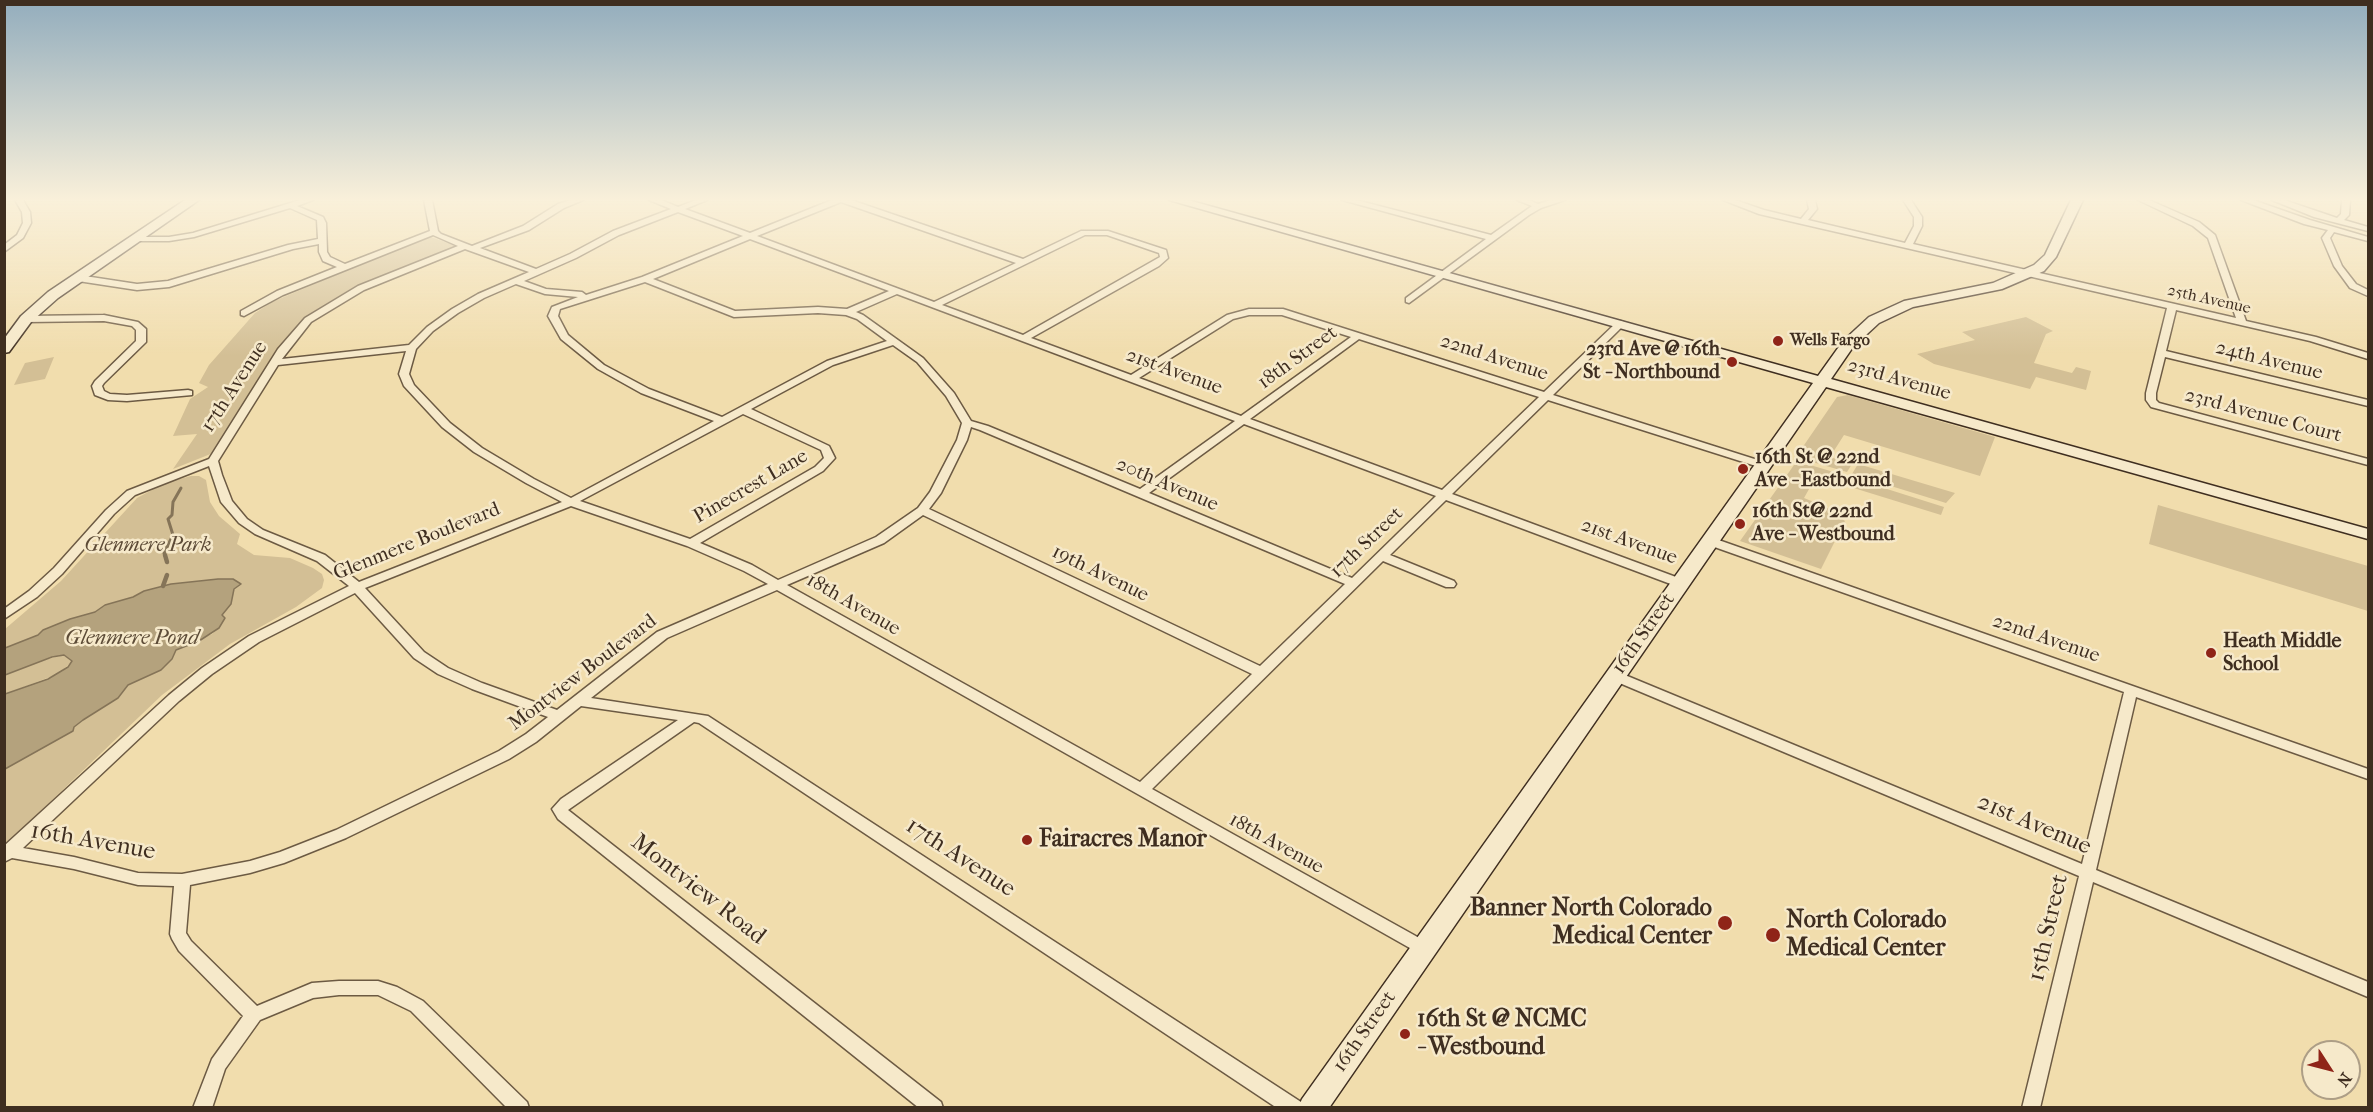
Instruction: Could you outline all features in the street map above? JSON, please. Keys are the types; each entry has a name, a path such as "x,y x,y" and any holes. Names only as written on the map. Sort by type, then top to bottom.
{"main road":[{"path":"4,349 26,320 53,295 116,252"},
{"name":"23rd Avenue","path":"1360,252 2368,534"},
{"name":"16th Street","path":"1312,1107 1855,336 1883,316 1910,304 1997,286 2026,274 2039,268 2053,252"}],"street":[{"path":"78,278 137,287 169,284 275,252"},
{"path":"324,252 326,258 344,267"},
{"path":"244,313 265,300 383,252"},
{"name":"17th Avenue","path":"457,252 373,282 336,301 308,320 294,334 213,461 216,475 227,502 243,521 259,532 321,558 357,587 419,655 443,671 477,686 560,716"},
{"path":"479,252 537,272"},
{"path":"276,362 412,348 430,329 455,310 578,252"},
{"path":"556,307 645,279 711,252"},
{"name":"21st Avenue","path":"791,252 1680,583"},
{"path":"992,252 1022,262"},
{"path":"935,305 1042,252"},
{"path":"1024,338 1160,260 1164,254 1161,252"},
{"path":"1408,300 1474,252"},
{"name":"25th Avenue","path":"1936,252 2346,347 2368,356"},
{"path":"2217,252 2242,323"},
{"path":"2332,252 2345,278 2353,286 2368,293"},
{"path":"645,279 734,314 818,310 848,312 860,317 920,360 950,395 967,423"},
{"path":"517,281 545,291 592,296"},
{"path":"545,291 556,307"},
{"path":"848,312 896,291"},
{"path":"556,307 553,316 564,337 601,367 645,391 721,420"},
{"path":"2161,353 2172,307"},
{"name":"22nd Avenue","path":"1132,378 1212,327 1239,314 1272,311 1297,316 1359,335 1763,465"},
{"path":"26,320 104,318 135,324 141,329 143,336 141,342 100,381 97,386 99,393 108,397 127,398 188,393"},
{"name":"17th Street","path":"1141,790 1620,324"},
{"name":"18th Street","path":"1142,493 1359,335"},
{"name":"Glenmere Boulevard","path":"7,854 157,714 207,671 254,639 357,587 571,502 830,363 894,342"},
{"name":"18th Avenue","path":"412,348 404,374 409,386 446,425 478,450 571,502 691,543 776,584 1424,949"},
{"name":"23rd Avenue Court","path":"2161,353 2151,400 2156,405 2368,462"},
{"name":"24th Avenue","path":"2161,353 2368,403"},
{"name":"Pinecrest Lane","path":"691,543 819,469 830,458 825,448 742,409"},
{"name":"20th Avenue","path":"967,423 1142,493 1353,583"},
{"name":"Montview Boulevard","path":"182,880 250,867 341,834 504,755 560,716 662,635 871,544 922,510 946,475 967,423"},
{"path":"4,615 33,594 58,571 110,512 131,493 213,461"},
{"name":"19th Avenue","path":"922,510 1262,673"},
{"name":"22nd Avenue","path":"1710,541 2368,774"},
{"path":"1381,556 1450,584"},
{"name":"21st Avenue","path":"1615,676 2368,990"},
{"name":"15th Street","path":"2031,1107 2131,690"},
{"name":"17th Avenue","path":"580,700 703,719 1294,1107"},
{"name":"Montview Road","path":"692,717 566,802 560,809 563,815 934,1107"},
{"name":"16th Avenue","path":"7,854 74,863 138,879 182,880"},
{"path":"182,880 178,934 184,946 254,1015"},
{"path":"202,1107 218,1065 254,1015 312,991 339,988 378,988 417,1006 520,1107"}],"green space":[{"path":"390,252 447,252 367,283 316,310 286,340 213,453 173,469 197,434 173,436 190,399 208,387 199,383 209,365 255,313 272,302"},
{"path":"2026,317 2053,331 2046,334 2034,363 2072,373 2076,367 2091,371 2086,390 2036,377 2030,389 1934,364 1917,354 1975,340 1962,332"},
{"path":"54,357 45,379 14,385 25,363"},
{"path":"1848,395 1995,437 1980,476 1844,435 1830,457 1852,464 1847,472 1809,461 1800,451 1837,397"},
{"path":"1858,464 1955,493 1946,503 1852,474"},
{"path":"1794,465 1810,465 1844,475 1841,482 1817,475 1804,498 1826,507 1845,521 1821,569 1740,541"},
{"name":"Glenmere Park","path":"199,476 206,480 210,502 219,516 240,534 237,544 254,555 290,558 313,568 322,574 324,580 322,588 296,607 230,644 162,695 5,845 5,769 72,731 83,720 118,698 128,685 161,670 176,650 212,634 219,628 221,615 232,600 234,589 218,579 171,584 105,605 95,612 70,619 5,648 5,629 61,581 137,498 165,483"},
{"path":"1849,477 1944,507 1941,515 1844,485"},
{"path":"2158,505 2368,566 2368,611 2149,544"},
{"path":"64,655 73,661 58,674 5,694 4,675 32,663"}],"water":[{"name":"Glenmere Pond","path":"233,579 241,584 234,589 231,604 222,615 225,618 219,628 199,641 176,650 172,659 161,670 128,685 118,698 83,720 74,727 73,731 5,769 5,694 48,679 68,667 72,661 64,655 52,657 5,675 5,648 38,635 43,630 95,612 105,605 133,597 144,591 171,584"}],"waterway":[{"path":"165,556 164,553 173,535 168,519 172,515 173,502 181,488"},
{"path":"165,555 167,562"},
{"path":"163,586 167,575"}],"place":[{"name":"Wells Fargo","path":"1778,341"},
{"name":"23rd Ave @ 16th St - Northbound","path":"1732,362"},
{"name":"16th St @ 22nd Ave - Eastbound","path":"1743,469"},
{"name":"16th St@ 22nd Ave - Westbound","path":"1740,524"},
{"name":"Heath Middle School","path":"2211,653"},
{"name":"Fairacres Manor","path":"1027,840"},
{"name":"Banner North Colorado Medical Center","path":"1725,923"},
{"name":"North Colorado Medical Center","path":"1773,935"},
{"name":"16th St @ NCMC - Westbound","path":"1405,1034"}]}
